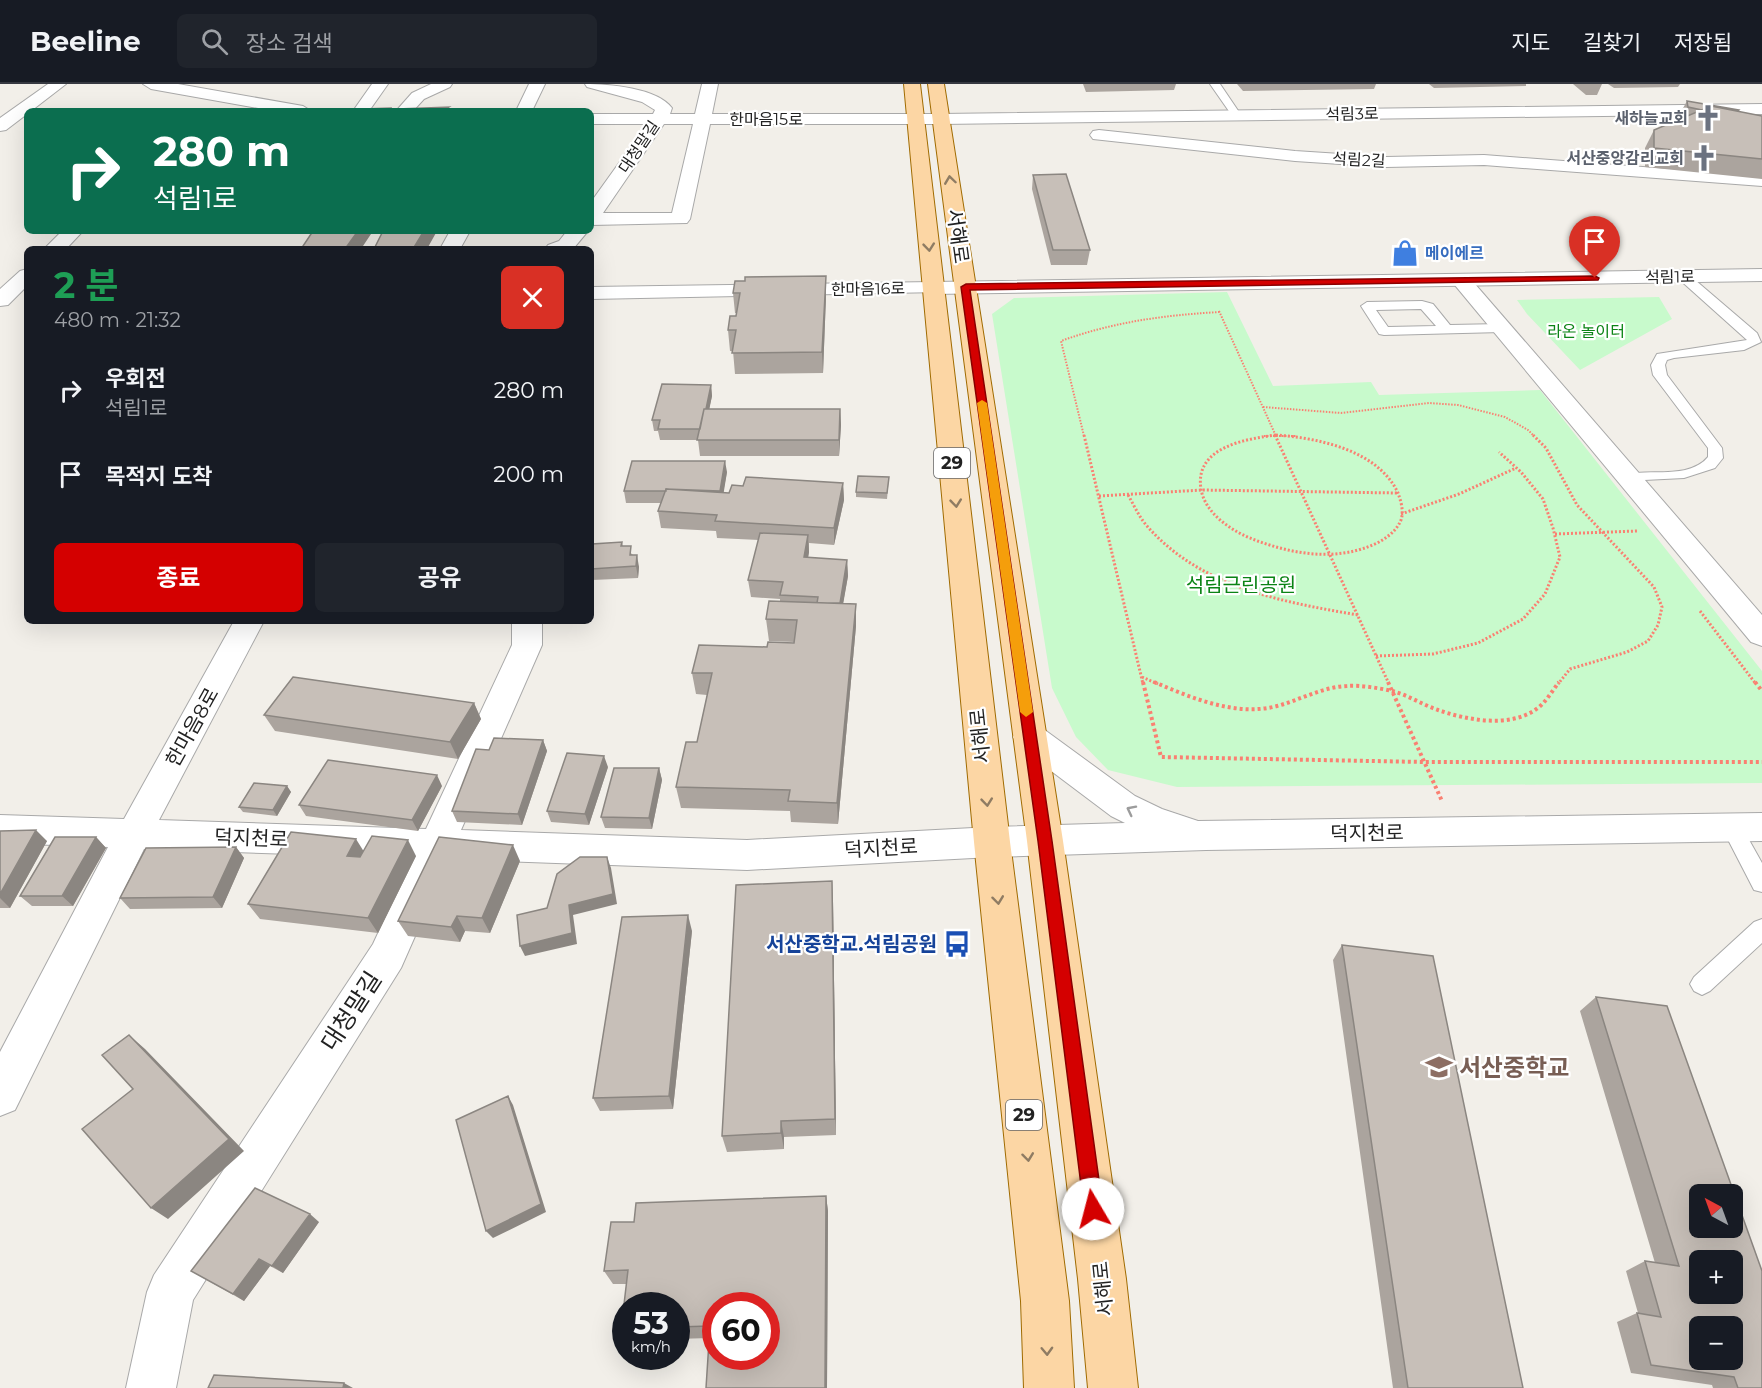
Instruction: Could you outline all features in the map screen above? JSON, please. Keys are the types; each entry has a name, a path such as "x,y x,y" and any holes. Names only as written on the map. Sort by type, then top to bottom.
{"main road":[{"name":"서해로","path":"912,84 992,842 1046,1301 1049,1388"},
{"name":"서해로","path":"936,84 950,119 966,287 1045,841 1102,1279 1113,1388"}],"street":[{"path":"25,108 58,84"},
{"path":"151,84 221,89 292,108"},
{"path":"363,108 380,84"},
{"path":"407,108 418,96 444,84"},
{"path":"525,108 537,84"},
{"name":"대청말길","path":"594,84 648,99 664,108 659,119 594,214"},
{"path":"594,218 680,219 710,84"},
{"path":"201,108 221,89"},
{"path":"1,125 24,108"},
{"name":"석림3로","path":"950,119 1762,109"},
{"name":"한마음15로","path":"594,119 950,119"},
{"name":"석림2길","path":"950,119 1295,156 1386,162 1484,160 1762,181"},
{"path":"1,125 24,123"},
{"path":"57,246 70,234"},
{"path":"563,246 575,234"},
{"name":"석림1로","path":"966,287 1762,275"},
{"path":"1,298 24,278"},
{"path":"1461,280 1762,635"},
{"name":"한마음16로","path":"594,293 966,287"},
{"path":"1,298 24,296"},
{"name":"한마음8로","path":"0,1095 134,833 247,624"},
{"name":"대청말길","path":"151,1388 171,1292 387,956 527,645 527,624"},
{"path":"1030,737 1123,806 1154,821 1206,835"},
{"name":"덕지천로","path":"0,829 747,855 992,842 1206,835 1747,827"}],"lane":[{"path":"1215,84 1236,115"},
{"path":"1629,478 1689,473 1705,468 1717,458 1715,448 1660,375 1658,365 1662,357 1744,346 1754,342 1752,336 1684,277"},
{"path":"1446,329 1428,307 1422,304 1367,306 1384,331 1502,328"},
{"path":"1747,827 1762,882"},
{"path":"1702,984 1762,929"}],"path":[{"path":"1208,284 1456,832"},
{"path":"1220,312 1138,319 1103,327 1061,341 1161,757 1424,762 1762,762"},
{"path":"1142,677 1189,697 1249,711 1277,706 1314,692 1347,686 1392,691 1438,710 1471,719 1520,718 1537,710 1570,669 1627,652 1648,641 1658,625 1662,607 1654,587 1577,505 1546,448 1528,430 1505,417 1458,405 1429,403 1341,413 1263,407"},
{"path":"1276,435 1308,438 1339,447 1367,460 1388,478 1400,498 1402,518 1391,535 1369,548 1330,554 1306,554 1271,547 1240,533 1216,516 1203,496 1199,477 1206,460 1223,447 1247,438 1276,435"},
{"path":"1376,656 1433,654 1478,643 1524,619 1545,594 1560,557 1555,534 1542,499 1516,468 1498,452"},
{"path":"1401,514 1459,494 1516,468"},
{"path":"1099,496 1202,490 1398,493"},
{"path":"1128,495 1146,524 1172,550 1201,571 1234,586 1283,602 1358,615"},
{"path":"1555,534 1637,531"}],"green space":[{"name":"석림근린공원","path":"1227,292 1273,386 1371,382 1379,395 1540,390 1762,671 1762,783 1177,787 1108,770 1076,737 1052,688 992,314 1014,298"},
{"name":"라온 놀이터","path":"1659,297 1672,319 1580,370 1527,314 1517,300"}],"building":[{"path":"1687,101 1739,110 1711,106 1702,110 1688,107"},
{"path":"1711,106 1762,116 1762,159 1654,148 1654,130"},
{"path":"1066,174 1090,250 1053,250 1033,175"},
{"path":"311,234 356,234 347,246 303,246"},
{"path":"382,234 422,234 415,246 376,246"},
{"path":"826,276 822,352 732,353 736,330 728,330 730,316 736,316 740,293 733,293 735,281 745,281 745,277"},
{"path":"662,384 711,385 700,429 658,429 660,420 652,420"},
{"path":"704,409 840,409 839,440 697,440"},
{"path":"632,461 725,461 720,491 666,489 666,491 624,491"},
{"path":"858,476 889,477 887,493 856,492"},
{"path":"746,477 843,483 834,528 715,521 717,515 658,511 666,489 729,493 732,485 743,486"},
{"path":"760,533 808,535 804,557 847,560 840,603 817,603 818,597 780,595 783,582 748,580"},
{"path":"622,542 621,546 631,546 630,555 637,555 636,566 594,569 594,544"},
{"path":"769,601 856,604 837,803 788,801 790,790 676,787 686,742 697,742 712,673 692,673 699,645 767,647 768,642 794,643 797,620 766,619"},
{"path":"293,677 474,703 450,742 264,715"},
{"path":"494,738 543,740 518,814 452,811 476,749 489,750"},
{"path":"567,753 604,756 585,814 547,811"},
{"path":"328,760 437,775 412,820 299,805"},
{"path":"614,768 659,768 649,818 601,817"},
{"path":"254,783 287,786 273,810 239,807"},
{"path":"36,830 0,894 0,831"},
{"path":"291,832 356,839 347,856 360,857 372,836 408,840 368,918 248,904"},
{"path":"55,837 96,837 62,896 20,896"},
{"path":"439,837 513,845 482,918 457,916 451,927 398,921"},
{"path":"236,847 213,897 120,898 146,848"},
{"path":"580,857 607,857 613,894 569,905 572,933 520,946 517,915 547,908 557,874"},
{"path":"832,881 835,1119 781,1121 781,1133 722,1136 736,885"},
{"path":"688,915 669,1096 593,1098 622,917"},
{"name":"서산중학교","path":"1342,945 1433,956 1523,1388 1408,1388"},
{"path":"1596,997 1667,1006 1731,1184 1689,1184 1689,1238 1743,1238 1743,1218 1762,1271 1762,1388 1738,1388 1734,1377 1651,1365 1637,1313 1661,1317 1645,1261 1679,1266"},
{"path":"129,1035 229,1139 151,1208 82,1129 133,1089 102,1055"},
{"path":"508,1096 541,1204 486,1231 456,1120"},
{"path":"255,1188 310,1214 272,1266 259,1259 233,1294 191,1271"},
{"path":"826,1196 825,1388 706,1388 707,1370 780,1370 780,1292 702,1292 702,1326 690,1327 690,1292 625,1292 628,1270 604,1271 611,1222 634,1222 636,1203"},
{"path":"214,1375 344,1383 343,1388 208,1388"}],"slow traffic":[{"path":"982,403 1026,712"}],"place":[{"name":"새하늘교회","path":"1708,118"},
{"name":"서산중앙감리교회","path":"1704,158"},
{"name":"메이에르","path":"1405,253"},
{"name":"서산중학교.석림공원","path":"957,944"},
{"name":"서산중학교","path":"1439,1067"}],"route":[{"path":"1093,1209 1045,841 966,287 1595,278"}]}
